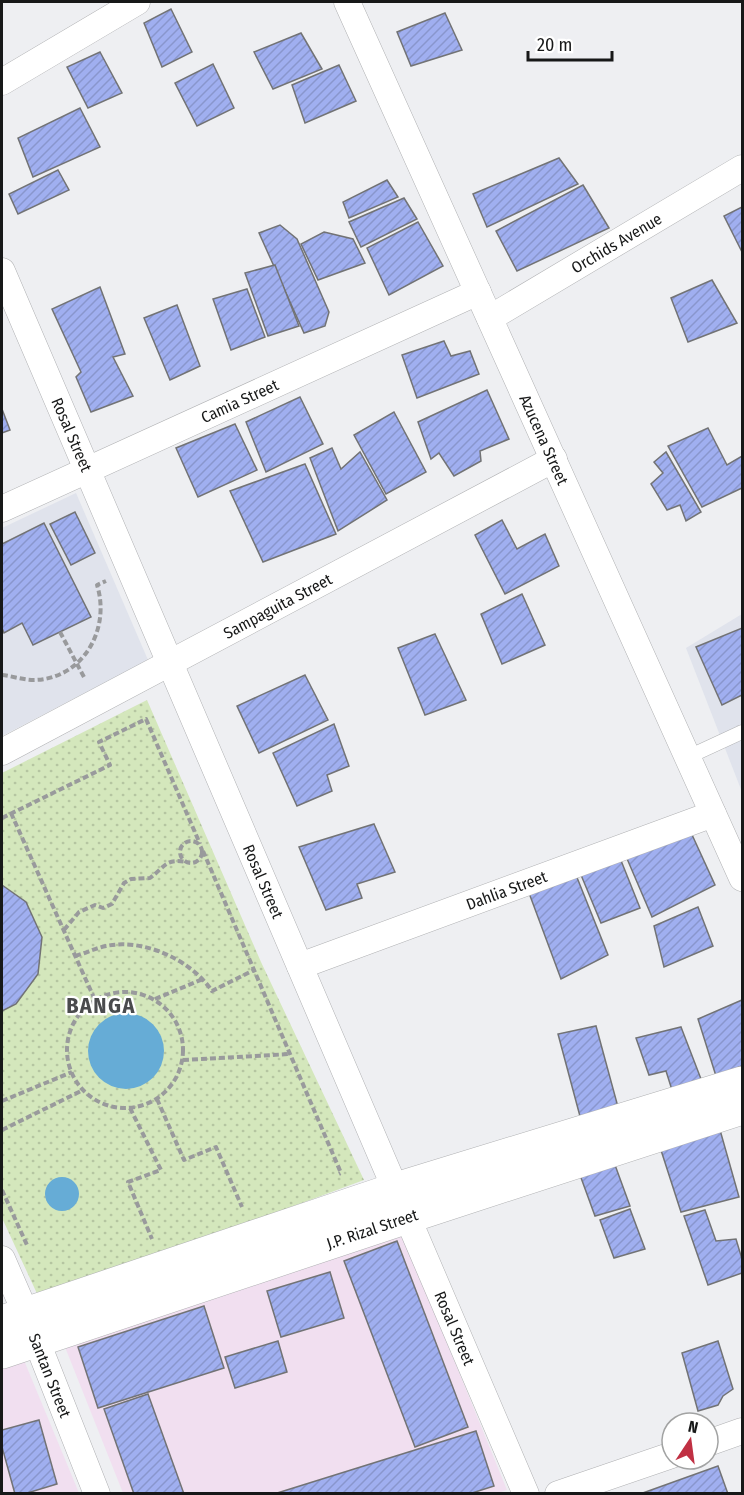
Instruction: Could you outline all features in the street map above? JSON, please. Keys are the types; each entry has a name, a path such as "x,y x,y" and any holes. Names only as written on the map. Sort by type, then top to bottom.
{"main road":[{"name":"J.P. Rizal Street","path":"2,1352 22,1325 402,1203 742,1083"},
{"name":"J.P. Rizal Street","path":"402,1203 742,1108"}],"street":[{"path":"2,82 137,2"},
{"name":"Azucena Street","path":"347,2 742,878"},
{"name":"Orchids Avenue","path":"490,318 742,168"},
{"name":"Rosal Street","path":"2,271 526,1494"},
{"name":"Camia Street","path":"2,509 478,292"},
{"name":"Sampaguita Street","path":"2,752 554,459"},
{"name":"Dahlia Street","path":"300,966 713,813"},
{"name":"Santan Street","path":"2,1260 22,1325 97,1494"},
{"path":"720,1439 742,1431"},
{"path":"558,1494 660,1459"}],"lane":[{"path":"688,757 742,732"}],"path":[{"path":"2,675 22,679 40,679 57,675 77,663 87,653 98,632 101,606 97,585 129,569"},
{"path":"60,632 96,701"},
{"path":"2,818 110,765 99,742 146,719 341,1173"},
{"path":"11,813 95,1000"},
{"path":"187,862 181,856 182,845 192,840 200,844"},
{"path":"64,930 79,912 96,905 104,908 112,904 124,883 131,879 150,878 169,862 198,861 203,851"},
{"path":"75,956 108,945 143,946 176,957 203,979 212,991 254,970"},
{"path":"154,1000 203,979"},
{"path":"125,992 140,994 154,1000 172,1015 182,1037 183,1060 178,1076 169,1089 144,1106 112,1107 97,1101 83,1090 72,1072 67,1048 69,1033 75,1020 95,1000 110,994 125,992"},
{"path":"183,1060 290,1054"},
{"path":"2,1101 72,1072"},
{"path":"2,1130 83,1090"},
{"path":"157,1099 184,1160 216,1148 242,1207"},
{"path":"129,1108 161,1170 128,1182 152,1239"},
{"path":"2,1190 28,1248"}],"shaded area":[{"path":"76,493 148,660 2,736 2,528"},
{"path":"742,614 742,792 686,648"},
{"path":"401,1230 507,1490 495,1494 123,1493 65,1347"},
{"path":"23,1358 79,1493 2,1493 2,1365"}],"green space":[{"path":"147,700 261,962 364,1180 40,1300 2,1218 2,773"}],"water":[{"path":"126,1013 141,1016 153,1024 161,1036 164,1051 161,1066 153,1078 141,1086 126,1089 111,1086 99,1078 91,1066 88,1051 91,1036 99,1024 111,1016"},
{"path":"62,1177 74,1182 79,1194 74,1206 62,1211 50,1206 45,1194 50,1182"}],"building":[{"path":"171,9 192,52 162,67 144,23"},
{"path":"445,13 462,50 411,66 397,32"},
{"path":"301,33 322,69 273,89 254,52"},
{"path":"100,52 122,93 88,108 67,67"},
{"path":"213,64 234,108 197,126 175,83"},
{"path":"339,65 356,101 305,123 292,85"},
{"path":"80,108 100,147 33,177 18,138"},
{"path":"559,158 578,184 487,227 473,194"},
{"path":"58,170 69,190 18,214 9,194"},
{"path":"387,180 398,197 349,218 343,202"},
{"path":"583,185 609,228 517,271 496,231"},
{"path":"404,198 417,219 361,247 349,222"},
{"path":"742,207 742,252 724,216"},
{"path":"418,222 443,266 389,295 367,248"},
{"path":"280,225 297,239 329,312 325,326 304,333 259,233"},
{"path":"324,232 353,239 365,263 318,280 301,244"},
{"path":"275,265 299,326 268,336 245,273"},
{"path":"712,280 737,323 688,342 671,298"},
{"path":"100,287 125,354 113,357 133,396 91,412 76,377 81,372 52,309"},
{"path":"247,289 265,337 231,350 213,299"},
{"path":"177,305 200,366 170,380 144,318"},
{"path":"444,341 451,356 470,351 479,374 417,398 402,355"},
{"path":"487,390 509,439 480,451 481,461 454,476 439,453 431,459 418,422"},
{"path":"300,397 323,444 266,472 246,422"},
{"path":"2,409 10,430 2,433"},
{"path":"394,412 426,472 386,494 354,435"},
{"path":"235,424 257,470 198,497 176,448"},
{"path":"708,428 727,465 742,456 742,488 702,507 668,446"},
{"path":"332,448 341,469 360,452 387,500 338,531 310,458"},
{"path":"666,452 701,512 686,521 680,505 667,510 651,484 663,473 654,462"},
{"path":"305,464 336,534 263,562 230,491"},
{"path":"75,512 95,553 71,565 50,524"},
{"path":"502,520 517,549 545,534 559,566 505,594 475,535"},
{"path":"44,523 91,617 33,645 22,623 4,633 2,628 2,544"},
{"path":"522,594 545,645 502,664 481,614"},
{"path":"742,628 742,695 722,705 696,647"},
{"path":"435,634 466,700 425,715 398,648"},
{"path":"305,675 328,720 259,753 237,706"},
{"path":"334,724 349,766 327,775 332,791 297,806 273,753"},
{"path":"374,824 395,872 357,884 362,898 326,910 299,847"},
{"path":"688,826 715,885 652,917 625,854"},
{"path":"620,858 640,908 601,923 581,875"},
{"path":"576,875 608,955 561,979 529,893"},
{"path":"2,885 26,902 42,937 38,974 16,1004 2,1011"},
{"path":"698,907 713,946 664,967 654,926"},
{"path":"742,1000 742,1066 716,1076 698,1019"},
{"path":"596,1026 618,1107 581,1120 558,1034"},
{"path":"681,1027 701,1079 672,1090 666,1071 649,1075 636,1038"},
{"path":"720,1130 739,1197 681,1212 659,1144"},
{"path":"615,1165 630,1206 595,1216 580,1175"},
{"path":"630,1209 645,1249 614,1258 600,1220"},
{"path":"705,1210 716,1241 736,1239 742,1259 742,1273 708,1285 684,1216"},
{"path":"397,1241 468,1427 415,1447 344,1261"},
{"path":"330,1272 344,1318 281,1337 267,1291"},
{"path":"204,1306 224,1368 98,1408 78,1347"},
{"path":"278,1341 287,1372 235,1388 225,1357"},
{"path":"718,1341 733,1389 723,1396 718,1405 698,1411 682,1353"},
{"path":"148,1394 184,1494 134,1494 104,1409"},
{"path":"39,1420 57,1484 24,1494 15,1494 2,1447 2,1430"},
{"path":"476,1431 494,1486 469,1494 274,1494"},
{"path":"704,1471 720,1471 728,1494 640,1494"}],"district":[{"name":"BANGA","path":"101,1005"}]}
